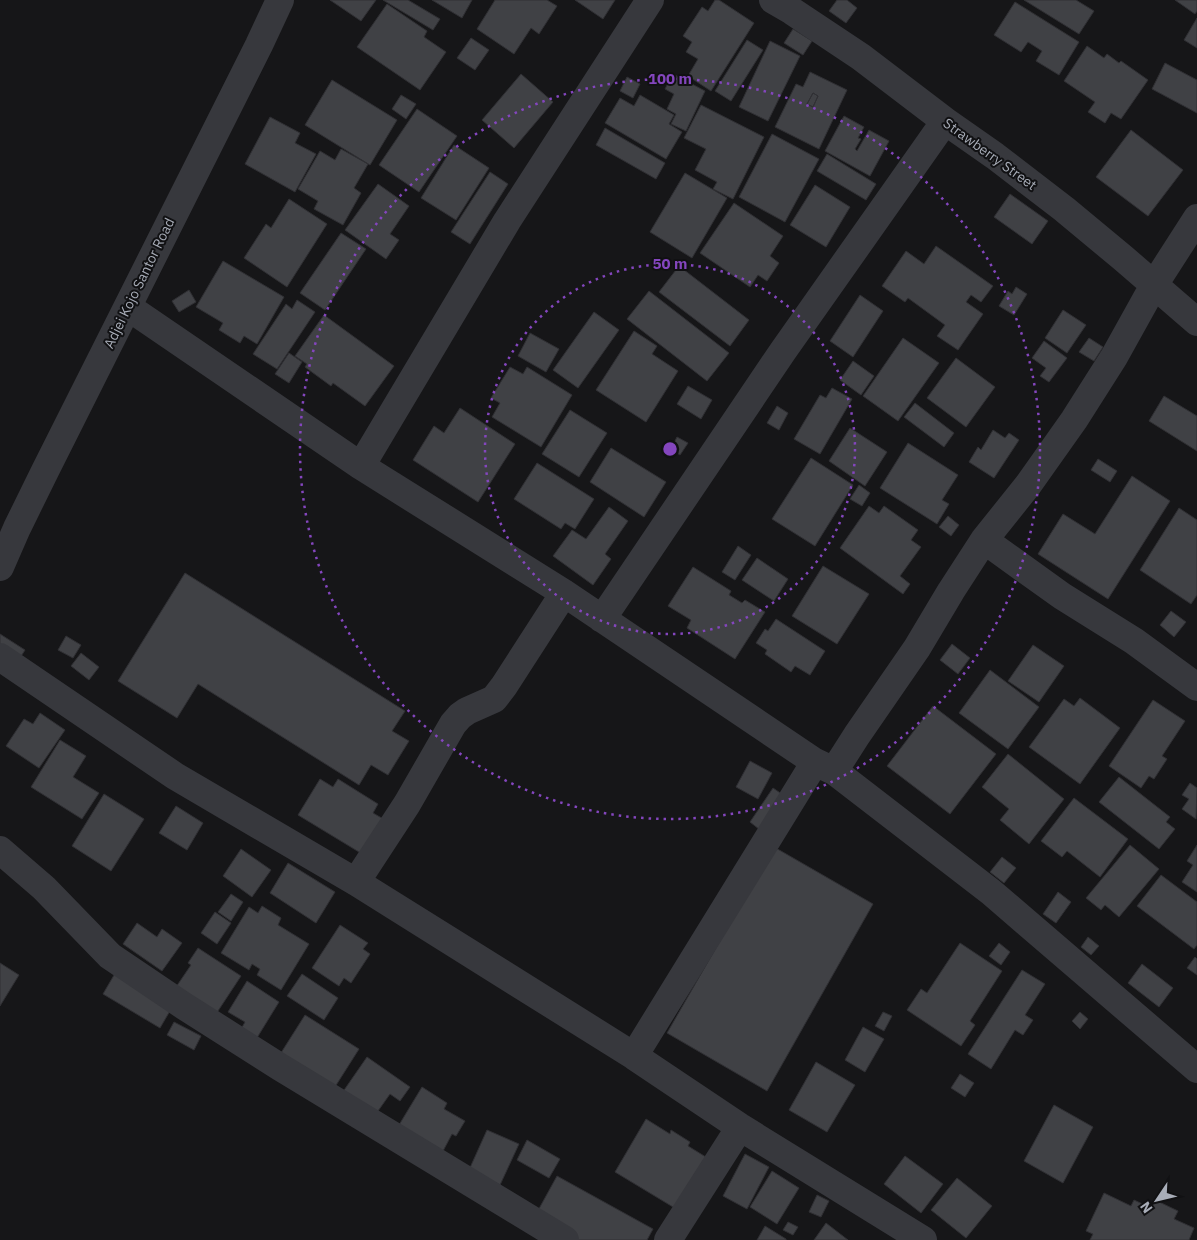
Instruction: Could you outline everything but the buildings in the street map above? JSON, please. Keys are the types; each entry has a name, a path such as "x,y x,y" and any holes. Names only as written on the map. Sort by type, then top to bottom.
{"street":[{"name":"Adjei Kojo Santor Road","path":"0,567 45,471 280,0"},
{"path":"361,466 507,221 650,0"},
{"name":"Strawberry Street","path":"773,0 861,57 995,156 1064,209 1197,322"},
{"path":"602,619 783,351 946,121"},
{"path":"634,1056 825,766 857,735 917,648 951,590 984,540 1028,485 1074,420 1114,357 1154,285 1197,218"},
{"path":"128,307 361,466 564,593 825,766 991,892 1197,1069"},
{"path":"984,540 1062,596 1134,641 1197,687"},
{"path":"356,882 407,804 453,724 467,711 494,699 564,593"},
{"path":"0,657 176,776 356,882 634,1056 740,1127 923,1240"},
{"path":"0,850 44,888 110,956 280,1067 565,1240"},
{"path":"668,1240 740,1127"}]}
